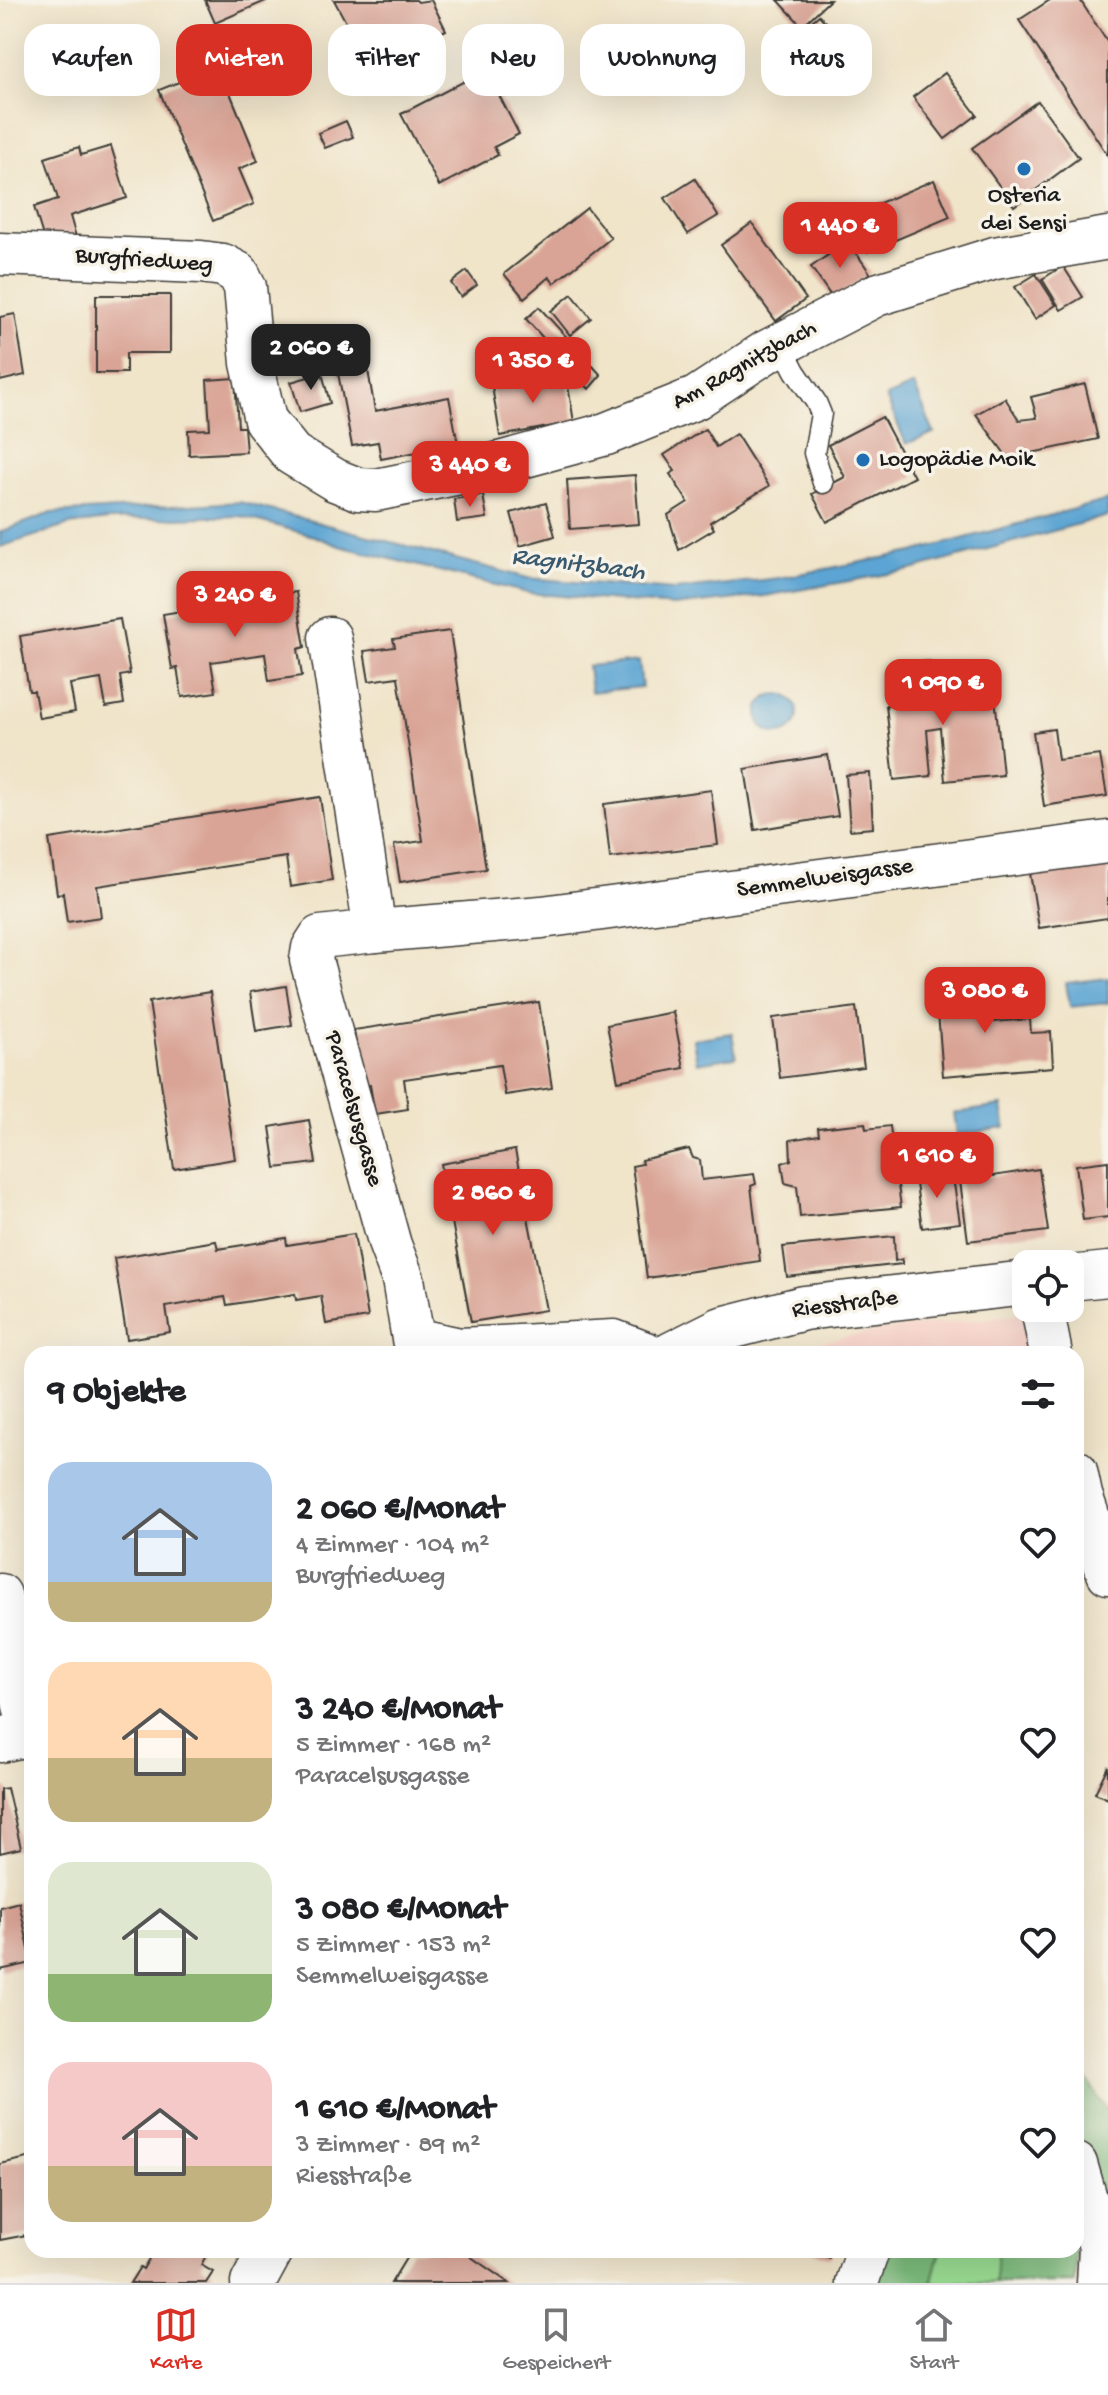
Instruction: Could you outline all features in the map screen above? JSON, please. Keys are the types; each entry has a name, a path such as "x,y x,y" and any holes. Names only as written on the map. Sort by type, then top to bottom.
{"main road":[{"path":"1084,1277 1108,1274"},
{"name":"Riesstraße","path":"688,1346 722,1329 804,1308 1012,1285"},
{"path":"253,2283 267,2258"}],"street":[{"name":"Am Ragnitzbach","path":"292,454 335,480 358,489 376,490 470,471 606,434 696,398 781,344 876,295 995,258 1108,238"},
{"name":"Burgfriedweg","path":"0,254 201,262 223,265 238,273 245,287 252,363 265,420 292,454"},
{"path":"330,638 375,931"},
{"name":"Semmelweisgasse","path":"542,917 1108,842"},
{"name":"Paracelsusgasse","path":"446,1346 413,1339 403,1279 390,1245 311,960 313,948 320,937 542,917"},
{"path":"1045,1322 1049,1346"},
{"name":"Paracelsusgasse","path":"518,1346 614,1341 627,1346"},
{"path":"1084,1504 1108,1573"},
{"path":"0,1595 21,1735"},
{"path":"1084,2192 1100,2247 1098,2283"},
{"path":"857,2283 865,2258"}],"lane":[{"path":"781,344 821,414 814,453 823,483"}],"shaded area":[{"path":"1012,1315 1012,1322 1033,1322 1038,1346 801,1346 882,1330"}],"green space":[{"path":"1084,2075 1108,2113 1108,2205 1084,2238"},
{"path":"882,2258 939,2258 932,2283 868,2283"},
{"path":"939,2258 996,2258 996,2283 932,2283"},
{"path":"996,2258 1076,2258 1075,2283 996,2283"}],"water":[{"path":"914,385 934,433 906,444 886,397"},
{"name":"Ragnitzbach","path":"1108,500 1108,516 911,570 765,596 673,606 527,593 339,546 240,516 109,520 69,525 0,547 0,532 51,513 240,502 528,578 675,590 779,578 913,552"},
{"path":"639,661 642,687 591,692 588,666"},
{"path":"778,694 792,700 798,714 792,728 778,734 764,728 758,714 764,700"},
{"path":"1108,978 1108,1003 1070,1007 1066,983"},
{"path":"732,1033 736,1057 697,1063 693,1039"},
{"path":"1002,1106 1005,1128 957,1135 954,1113"}],"building":[{"path":"205,0 268,0 215,23"},
{"path":"334,0 431,0 443,24 347,24"},
{"path":"778,0 830,0 804,24 800,24"},
{"path":"1050,0 1080,0 1108,43 1108,156 1019,20"},
{"path":"819,15 827,24 809,24"},
{"path":"945,73 977,115 945,139 913,97"},
{"path":"462,82 462,96 499,96 519,134 494,147 498,155 439,186 401,114 436,96 446,96 446,91"},
{"path":"176,83 176,96 231,96 258,161 239,169 254,204 213,221 160,90"},
{"path":"1038,101 1079,158 1014,206 972,148"},
{"path":"346,121 353,137 325,148 318,133"},
{"path":"111,146 127,198 70,216 76,237 43,236 34,207 58,199 45,158 79,147 81,155"},
{"path":"695,179 718,216 688,234 665,198"},
{"path":"934,180 950,217 867,252 851,215"},
{"path":"587,208 611,238 554,283 549,277 524,298 504,274"},
{"path":"752,223 806,299 776,321 721,245"},
{"path":"848,241 870,273 833,299 811,267"},
{"path":"1063,266 1083,297 1061,310 1042,279"},
{"path":"467,271 477,285 461,297 451,283"},
{"path":"1036,274 1056,305 1035,319 1015,287"},
{"path":"572,294 591,318 570,335 551,311"},
{"path":"96,295 170,295 170,353 126,353 126,373 96,373"},
{"path":"539,307 601,375 589,389 526,319"},
{"path":"15,314 25,375 0,381 0,317"},
{"path":"363,341 375,411 449,397 458,444 381,459 378,442 352,446 333,347"},
{"path":"322,373 330,403 300,412 291,382"},
{"path":"566,374 574,422 500,436 492,386"},
{"path":"235,378 238,427 244,427 246,452 189,455 188,430 210,429 207,380"},
{"path":"1085,384 1098,439 1008,458 976,414 1005,398 1019,420 1037,418 1031,397"},
{"path":"882,417 914,477 827,522 812,494 845,477 828,445"},
{"path":"705,429 716,447 736,434 769,486 710,522 714,529 679,550 668,515 688,502 670,474 675,471 664,455"},
{"path":"635,475 639,524 570,529 567,480"},
{"path":"483,495 487,518 457,522 454,499"},
{"path":"546,503 555,536 520,546 511,513"},
{"path":"296,592 305,647 298,649 302,676 269,681 265,654 211,662 216,692 182,697 177,668 172,669 163,614"},
{"path":"120,619 130,674 120,676 124,704 106,707 101,679 70,684 75,712 39,718 34,691 29,691 20,636"},
{"path":"450,631 486,869 400,882 394,845 423,841 398,677 369,681 364,651 395,647 393,639"},
{"path":"930,661 931,674 966,671 968,700 995,697 1003,775 945,781 940,728 927,730 931,776 894,780 886,705 908,703 904,663"},
{"path":"1054,729 1058,760 1100,755 1107,796 1044,806 1033,732"},
{"path":"828,755 838,816 755,830 745,769"},
{"path":"870,773 873,828 850,830 846,775"},
{"path":"711,790 718,845 610,858 604,804"},
{"path":"320,797 332,880 290,887 286,857 97,886 101,917 67,922 63,893 57,894 49,839"},
{"path":"1108,861 1108,918 1039,928 1030,873"},
{"path":"991,982 994,1022 1030,1019 1031,1033 1051,1032 1053,1067 943,1076 936,987"},
{"path":"286,986 292,1025 256,1031 250,992"},
{"path":"210,992 235,1159 174,1169 149,1002"},
{"path":"539,1002 552,1088 505,1095 500,1065 404,1079 408,1109 375,1114 370,1085 362,1086 354,1030"},
{"path":"856,1007 864,1067 780,1078 773,1018"},
{"path":"673,1012 684,1068 618,1081 607,1025"},
{"path":"309,1120 316,1163 276,1168 270,1127"},
{"path":"865,1123 866,1129 890,1126 901,1207 800,1217 797,1186 785,1183 782,1163 791,1160 790,1140 819,1135 818,1128"},
{"path":"689,1149 693,1158 700,1160 702,1180 754,1174 756,1184 751,1186 760,1261 647,1278 632,1166 642,1164 641,1160"},
{"path":"515,1150 546,1310 471,1322 441,1164"},
{"path":"1108,1161 1108,1217 1083,1220 1076,1165"},
{"path":"1039,1169 1048,1231 968,1241 960,1181"},
{"path":"952,1171 960,1223 922,1228 915,1176"},
{"path":"354,1234 368,1317 326,1324 321,1296 296,1300 295,1294 227,1305 225,1297 166,1307 170,1332 127,1339 114,1258 216,1241 218,1249 286,1238 287,1245"},
{"path":"894,1236 895,1261 902,1259 902,1264 787,1277 783,1247"},
{"path":"1108,1766 1108,1799 1095,1793"},
{"path":"7,1788 21,1848 0,1853 0,1789"},
{"path":"19,1902 24,1925 24,1965 0,1970 0,1907"},
{"path":"24,2159 24,2236 0,2240 0,2164"},
{"path":"149,2258 205,2258 201,2265 213,2272 206,2283 130,2283 140,2267 143,2269"},
{"path":"406,2258 473,2258 509,2283 391,2283"}],"place":[{"name":"Osteria dei Sensi","path":"1024,169"},
{"name":"Logopädie Moik","path":"863,460"}]}
